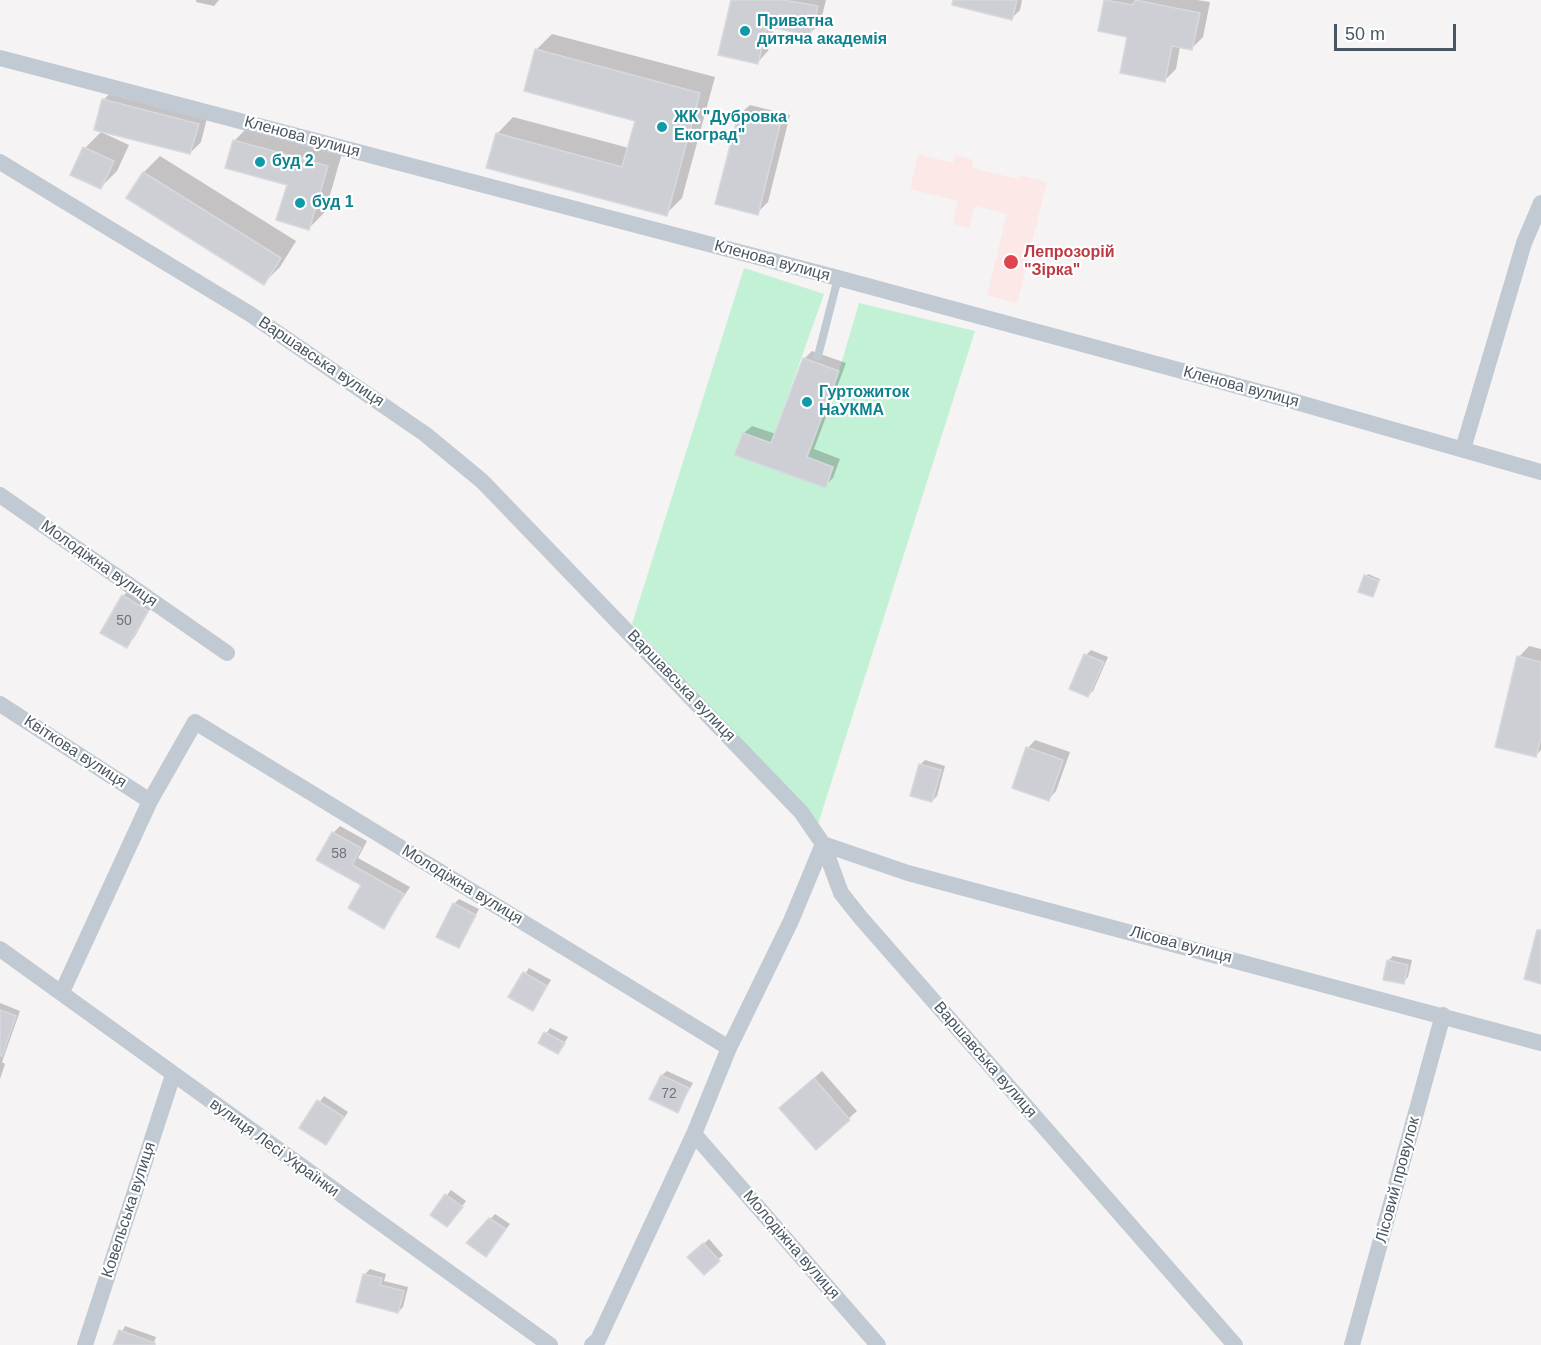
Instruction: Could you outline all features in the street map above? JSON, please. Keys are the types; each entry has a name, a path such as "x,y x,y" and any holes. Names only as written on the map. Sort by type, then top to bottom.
{"street":[{"name":"Кленова вулиця","path":"0,58 838,278 1541,472"},
{"name":"Варшавська вулиця","path":"0,162 250,314 364,391 455,457 504,502 810,822 823,844 835,880 860,917 1235,1345"},
{"path":"1463,449 1524,243 1541,203"},
{"name":"Молодіжна вулиця","path":"0,495 227,653"},
{"name":"Квіткова вулиця","path":"0,704 150,801"},
{"name":"Молодіжна вулиця","path":"150,801 195,722 729,1047"},
{"path":"62,992 150,801"},
{"path":"592,1345 598,1340 694,1134 729,1047 791,921 823,844"},
{"name":"Лісова вулиця","path":"823,844 908,873 1541,1042"},
{"name":"вулиця Лесі Українки","path":"0,948 550,1345"},
{"name":"Лісовий провулок","path":"1353,1345 1443,1015"},
{"name":"Ковельська вулиця","path":"85,1345 173,1075"},
{"name":"Молодіжна вулиця","path":"694,1134 878,1345"}],"lane":[{"path":"818,356 838,278"}],"shaded area":[{"name":"Лепрозорій \"Зірка\"","path":"918,154 953,163 955,155 973,160 972,168 1018,179 1020,175 1047,182 1017,303 987,295 1007,214 975,206 969,228 953,224 958,201 910,189"}],"green space":[{"path":"744,268 824,294 771,443 743,433 735,454 826,487 833,467 807,457 839,371 859,303 975,331 818,824 632,624"}],"building":[{"name":"Приватна дитяча академiя","path":"731,0 783,0 818,6 810,36 767,26 758,64 718,55"},
{"path":"953,0 1017,0 1012,20 952,5"},
{"path":"1104,0 1133,5 1135,0 1200,13 1192,50 1172,46 1165,82 1120,73 1127,37 1098,31"},
{"name":"ЖК \"Дубровка Екоград\"","path":"535,49 700,93 667,216 486,168 496,133 622,167 635,121 524,91"},
{"path":"102,99 199,124 190,154 94,130"},
{"path":"738,115 780,125 758,215 715,204"},
{"path":"233,140 328,166 309,230 276,220 287,185 225,168"},
{"path":"83,147 114,161 101,189 70,175"},
{"path":"143,172 281,258 264,285 126,198"},
{"name":"Гуртожиток НаУКМА","path":"803,358 839,371 807,457 833,467 826,488 734,455 743,433 771,443"},
{"path":"1364,575 1379,581 1373,597 1358,592"},
{"path":"122,595 148,611 127,648 100,633"},
{"path":"1084,654 1104,662 1088,697 1069,689"},
{"path":"1517,656 1541,662 1541,737 1536,757 1495,747"},
{"path":"1026,747 1063,760 1049,801 1012,788"},
{"path":"919,764 941,770 932,802 910,796"},
{"path":"332,832 361,848 352,865 404,894 384,929 348,908 361,885 316,860"},
{"path":"453,903 476,915 459,948 436,937"},
{"path":"1537,930 1541,930 1541,984 1524,979"},
{"path":"1387,960 1408,965 1404,984 1383,980"},
{"path":"523,972 547,986 533,1011 508,997"},
{"path":"0,1010 16,1016 2,1056 0,1056"},
{"path":"544,1032 565,1043 558,1054 538,1043"},
{"path":"661,1075 689,1088 678,1113 649,1099"},
{"path":"814,1078 850,1120 816,1150 779,1108"},
{"path":"317,1100 344,1117 326,1145 299,1128"},
{"path":"445,1194 463,1207 447,1227 430,1215"},
{"path":"489,1218 506,1229 486,1257 466,1243"},
{"path":"703,1243 720,1261 704,1275 687,1257"},
{"path":"363,1274 382,1278 380,1285 404,1291 398,1313 356,1302"},
{"path":"119,1330 155,1343 155,1345 113,1345"}],"place":[{"name":"Приватна дитяча академiя","path":"745,31"},
{"name":"ЖК \"Дубровка Екоград\"","path":"662,127"},
{"name":"буд 2","path":"260,162"},
{"name":"буд 1","path":"300,203"},
{"name":"Лепрозорій \"Зірка\"","path":"1011,262"},
{"name":"Гуртожиток НаУКМА","path":"807,402"}]}
